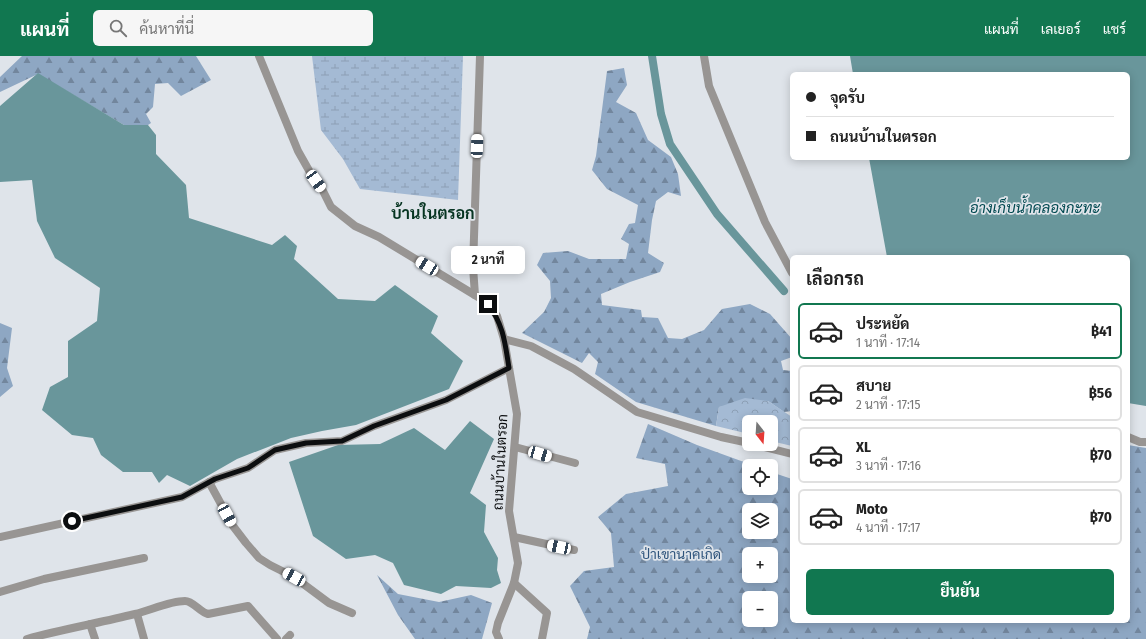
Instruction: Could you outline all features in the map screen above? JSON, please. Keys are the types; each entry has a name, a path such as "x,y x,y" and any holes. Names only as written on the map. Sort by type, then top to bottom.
{"street":[{"name":"ถนนบ้านในตรอก","path":"259,56 298,151 311,174 322,188 331,207 355,226 379,237 475,295 488,304 497,316 504,339 517,414 509,511 518,563 514,583 498,623 496,632 499,639"},
{"path":"475,295 473,267 480,56"},
{"path":"704,56 709,86 765,222 790,269"},
{"path":"504,339 531,346 574,369 637,412 714,436 742,442"},
{"path":"0,537 182,497 215,479 248,468 275,450 306,443 342,441 374,426 446,400 509,368"},
{"path":"1130,438 1140,442 1146,442"},
{"path":"515,447 575,463"},
{"path":"778,450 790,453"},
{"path":"210,482 233,526 259,558 294,577 329,604 352,613"},
{"path":"514,537 574,550"},
{"path":"0,592 44,579 144,558"},
{"path":"514,583 547,613 542,639"},
{"path":"27,639 38,638 90,624 137,614 187,600 203,613 208,614 248,606 277,639"},
{"path":"137,614 144,639"},
{"path":"90,624 95,639"}],"green space":[{"path":"22,56 196,56 211,80 181,96 168,83 155,84 153,107 146,114 151,123 148,125 124,125 38,74 0,92 0,77"},
{"path":"312,56 463,56 458,200 360,189 343,159 321,130"},
{"path":"624,68 627,85 616,102 636,113 648,140 671,157 678,174 681,196 668,192 656,201 648,253 664,263 660,272 601,294 602,305 641,310 642,317 658,318 668,338 682,339 704,330 722,309 750,304 770,314 790,337 790,358 781,361 783,370 790,371 790,411 784,412 768,401 719,407 716,426 636,402 595,374 598,362 589,353 582,363 522,333 544,312 551,298 550,281 537,265 543,253 568,251 589,259 626,259 629,244 621,239 629,224 635,223 638,205 607,189 592,170 596,156 607,71"},
{"path":"0,323 12,328 7,368 13,386 0,397"},
{"path":"745,398 768,401 790,416 790,446 778,443 778,415 742,415 742,432 716,426 719,407"},
{"name":"ป่าเขานาคเกิด","path":"648,424 697,445 742,461 742,495 778,495 778,474 790,478 790,623 1130,623 1130,445 1146,448 1146,639 587,639 590,627 570,586 584,571 614,567 611,533 598,517 626,494 668,486 665,464 636,458"},
{"path":"377,575 398,594 439,602 471,595 492,603 482,639 415,639 398,615"}],"water":[{"name":"อ่างเก็บน้ำคลองกะทะ","path":"850,56 1146,56 1146,406 1130,403 1130,255 887,255 869,160 1130,160 1130,72 853,72"},
{"path":"38,73 124,125 148,125 156,135 156,154 186,185 189,218 272,245 285,235 297,246 294,259 338,299 375,301 395,285 438,316 431,333 463,361 449,389 356,425 291,438 237,459 190,486 167,475 159,483 152,472 123,472 101,455 93,438 72,435 42,410 50,387 68,377 68,341 97,321 100,288 55,258 37,221 32,180 0,182 0,106"},
{"path":"470,421 494,439 470,493 486,505 484,532 498,558 497,570 501,583 491,588 456,586 441,594 404,585 393,563 375,555 346,559 313,536 289,462 338,445 380,444 414,428 445,450"}],"waterway":[{"path":"652,56 661,114 670,144 717,214 784,291"}],"district":[{"name":"บ้านในตรอก","path":"433,213"}],"route":[{"path":"72,521 182,497 215,479 248,468 275,450 306,443 342,441 374,426 446,400 509,368 504,339 497,316 488,304"}]}
